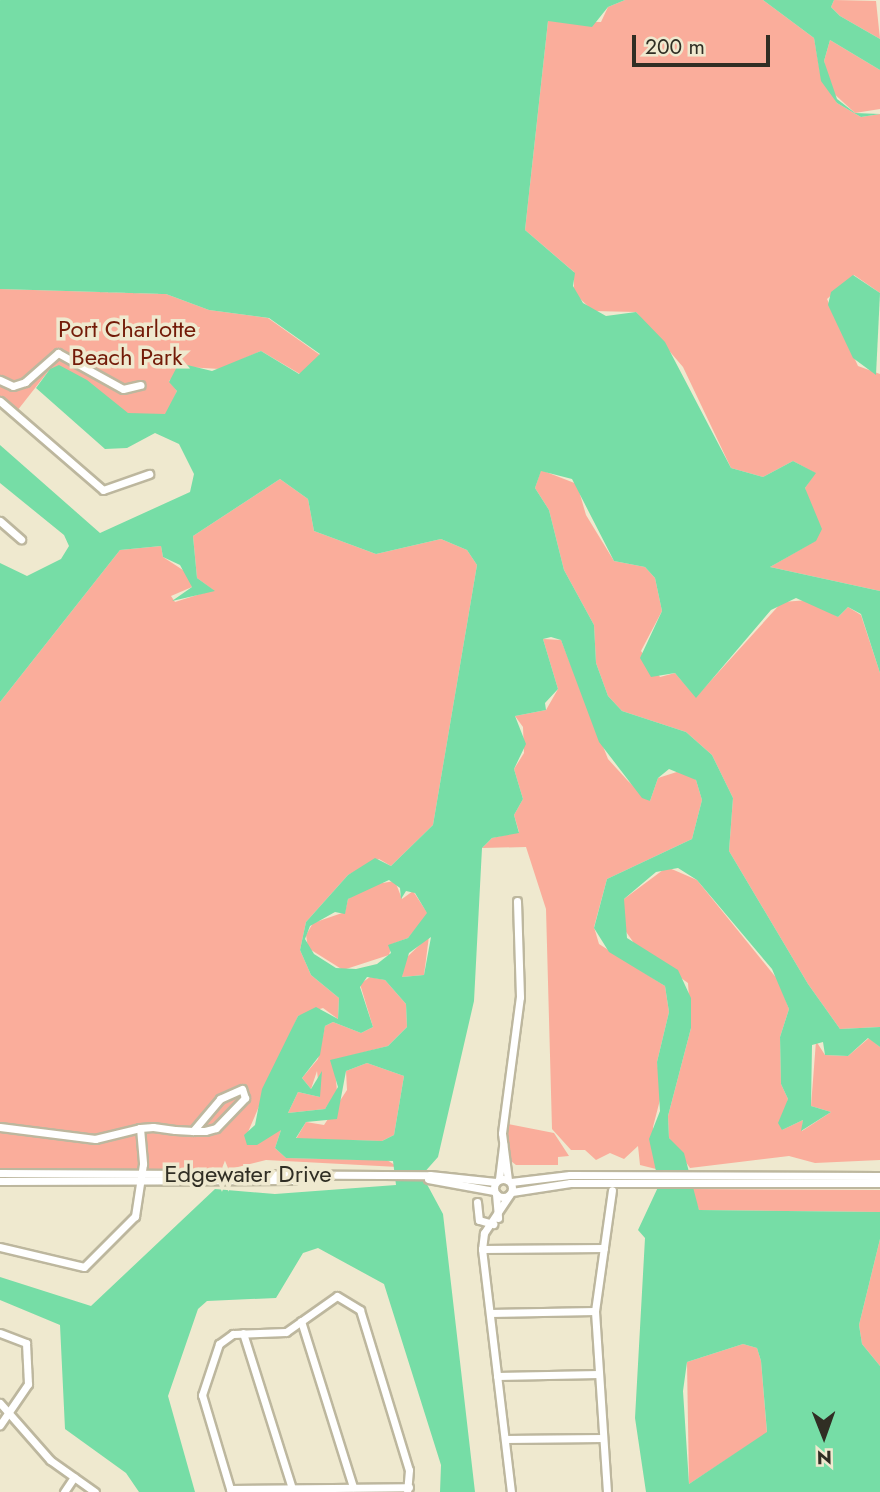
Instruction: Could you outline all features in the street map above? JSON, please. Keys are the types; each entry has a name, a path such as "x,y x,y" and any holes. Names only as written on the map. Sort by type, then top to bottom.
{"street":[{"path":"0,380 13,386 25,382 58,354 123,389 141,385"},
{"path":"0,401 103,490 120,489 149,474"},
{"path":"0,521 21,539"},
{"path":"495,1221 496,1186 520,997 517,901"},
{"path":"0,1127 95,1139 140,1128 192,1131 219,1126 245,1098 242,1089 220,1099 207,1119 192,1131"},
{"path":"207,1119 219,1126"},
{"path":"0,1247 79,1270 132,1221 141,1170 140,1128"},
{"path":"502,1144 511,1193 482,1249 512,1492"},
{"name":"Edgewater Drive","path":"0,1181 141,1170"},
{"name":"Edgewater Drive","path":"0,1173 141,1170 430,1177 496,1186"},
{"path":"496,1186 510,1181 792,1175 880,1176"},
{"path":"741,1182 792,1175"},
{"path":"496,1186 511,1193 558,1183 654,1179"},
{"path":"693,1179 880,1183"},
{"path":"607,1492 595,1311 612,1190"},
{"path":"477,1202 480,1220 495,1221"},
{"path":"482,1249 604,1248"},
{"path":"332,1297 357,1305 410,1470 408,1489 353,1487 231,1491 202,1395 223,1339 243,1334 286,1332 332,1297"},
{"path":"490,1312 595,1311"},
{"path":"301,1321 353,1487"},
{"path":"0,1333 22,1339 27,1349 27,1390 0,1425"},
{"path":"243,1334 292,1488"},
{"path":"498,1376 599,1374"},
{"path":"0,1403 12,1412 41,1451 95,1492"},
{"path":"505,1439 603,1438"},
{"path":"65,1492 74,1477"}],"green space":[{"path":"625,0 763,0 814,38 820,72 837,103 861,117 880,114 880,293 854,275 827,299 858,366 880,374 880,591 770,567 815,541 805,488 815,473 793,461 763,477 731,468 683,367 636,312 593,311 574,293 574,272 525,230 548,21 601,22 608,7"},
{"path":"834,0 876,1 880,39 840,16 831,7"},
{"path":"830,40 880,70 880,109 855,113 831,91 824,61"},
{"name":"Port Charlotte Beach Park","path":"0,289 166,294 209,310 268,318 320,355 300,374 261,351 220,369 186,367 169,381 177,391 166,415 126,414 50,369 17,411 0,396"},
{"path":"541,470 577,484 586,515 614,561 645,567 655,578 662,611 641,651 660,677 675,673 696,697 782,602 809,600 838,617 848,607 861,615 880,673 880,1027 840,1029 808,984 729,851 733,798 712,755 686,732 622,711 608,696 596,663 594,625 564,570 549,510 535,488"},
{"path":"280,479 308,499 314,531 376,554 441,539 467,550 477,565 433,825 391,866 379,859 348,875 306,922 300,950 311,975 339,998 338,1019 323,1008 298,1016 248,1132 281,1130 275,1148 286,1158 387,1160 398,1167 266,1160 226,1170 0,1170 0,702 120,550 161,546 163,557 189,574 192,587 171,596 175,602 213,590 197,578 193,536"},
{"path":"543,639 561,640 608,759 628,781 650,801 658,778 683,770 696,780 702,800 692,839 607,879 594,927 599,944 665,986 669,1012 657,1062 662,1092 653,1127 656,1169 640,1165 638,1146 624,1159 610,1153 596,1160 585,1150 571,1150 552,1129 546,909 526,847 482,848 492,838 519,832 514,815 523,799 514,769 524,753 523,727 515,716 546,710 558,689"},
{"path":"667,867 697,880 778,980 789,1009 780,1037 781,1084 788,1099 782,1130 803,1120 802,1131 831,1112 811,1106 816,1041 825,1055 848,1056 869,1038 880,1047 880,1160 815,1163 789,1156 690,1168 669,1138 668,1116 691,1028 688,983 636,946 622,926 624,899"},
{"path":"395,881 402,899 413,891 428,914 408,938 392,944 389,955 343,970 308,948 306,935 313,923 345,912 348,899 370,885"},
{"path":"429,936 424,975 402,977 405,959"},
{"path":"370,977 385,980 406,1004 407,1027 388,1046 334,1060 337,1091 325,1109 288,1113 298,1092 320,1097 317,1071 311,1089 302,1078 318,1059 325,1026 333,1022 361,1033 373,1027 360,984"},
{"path":"367,1063 404,1076 394,1135 382,1141 296,1139 306,1122 324,1125 347,1090 346,1071"},
{"path":"503,1123 554,1133 569,1156 558,1157 558,1165 516,1165 507,1158"},
{"path":"691,1189 880,1190 880,1212 699,1210"},
{"path":"880,1239 880,1366 862,1344 859,1325"},
{"path":"743,1344 757,1348 761,1361 767,1433 689,1484 687,1362"}],"shaded area":[{"path":"0,0 625,0 608,7 592,27 548,21 525,230 575,273 573,286 583,303 606,316 636,312 665,342 731,468 763,477 793,461 816,473 805,488 822,529 816,541 770,567 880,591 880,673 861,614 848,607 838,617 796,598 771,610 696,698 675,673 651,677 640,658 662,611 655,578 645,567 614,561 572,479 541,471 535,488 549,510 564,570 594,625 596,663 608,696 622,711 686,732 712,755 733,798 729,851 808,984 840,1029 880,1027 880,1047 868,1038 848,1056 825,1055 823,1042 812,1045 811,1106 831,1112 801,1131 803,1120 782,1130 778,1123 788,1099 781,1084 780,1037 789,1009 772,969 697,880 678,868 656,872 624,899 627,938 678,970 691,998 691,1028 668,1116 669,1138 684,1153 699,1210 880,1212 880,1239 859,1325 862,1344 880,1366 880,1492 646,1492 635,1418 645,1238 638,1230 659,1185 649,1139 660,1111 657,1062 669,1012 665,986 609,952 594,928 607,879 692,839 702,800 696,780 669,769 658,778 650,801 642,798 599,742 561,640 551,637 543,639 558,689 545,703 546,710 515,716 526,744 514,769 523,799 514,815 519,833 492,838 482,848 474,1001 438,1157 422,1175 443,1214 475,1492 440,1492 441,1465 384,1284 318,1248 303,1253 276,1298 207,1301 198,1309 168,1396 195,1492 139,1492 126,1473 65,1429 60,1325 0,1300 0,1277 91,1306 215,1189 275,1194 396,1185 393,1161 286,1158 275,1148 281,1130 257,1145 247,1145 244,1135 255,1125 262,1089 298,1016 316,1007 338,1019 339,998 311,975 300,950 306,922 348,875 375,858 391,866 433,825 477,565 467,550 441,539 376,554 314,531 308,499 280,479 193,536 197,578 215,591 172,601 192,587 180,565 163,557 161,546 120,550 0,702 0,563 27,576 61,559 69,546 64,535 0,483 0,445 100,533 190,492 194,474 179,444 155,433 127,448 105,449 36,388 50,369 59,365 87,380 128,413 165,414 177,391 169,382 179,363 212,371 261,351 299,374 320,354 269,318 209,310 166,294 0,289","holes":["389,880 400,888 401,899 406,891 415,893 427,913 408,938 388,945 391,953 377,964 356,969 336,968 314,954 305,939 310,926 335,912 345,914 348,899","431,937 424,975 402,977 409,953","367,977 385,980 406,1004 407,1027 388,1046 330,1060 338,1087 325,1109 288,1113 298,1092 320,1097 322,1071 311,1089 302,1078 320,1055 325,1026 333,1022 361,1033 373,1027 360,987","367,1063 404,1076 394,1135 382,1141 296,1138 306,1122 337,1119 346,1071","743,1344 757,1348 761,1361 767,1432 689,1484 683,1391 687,1362"]},
{"path":"763,0 834,0 831,7 840,16 880,39 880,70 830,40 824,61 837,99 855,113 880,114 861,117 837,103 821,81 814,38"},
{"path":"853,275 880,293 876,375 853,358 828,305 831,292"}]}
